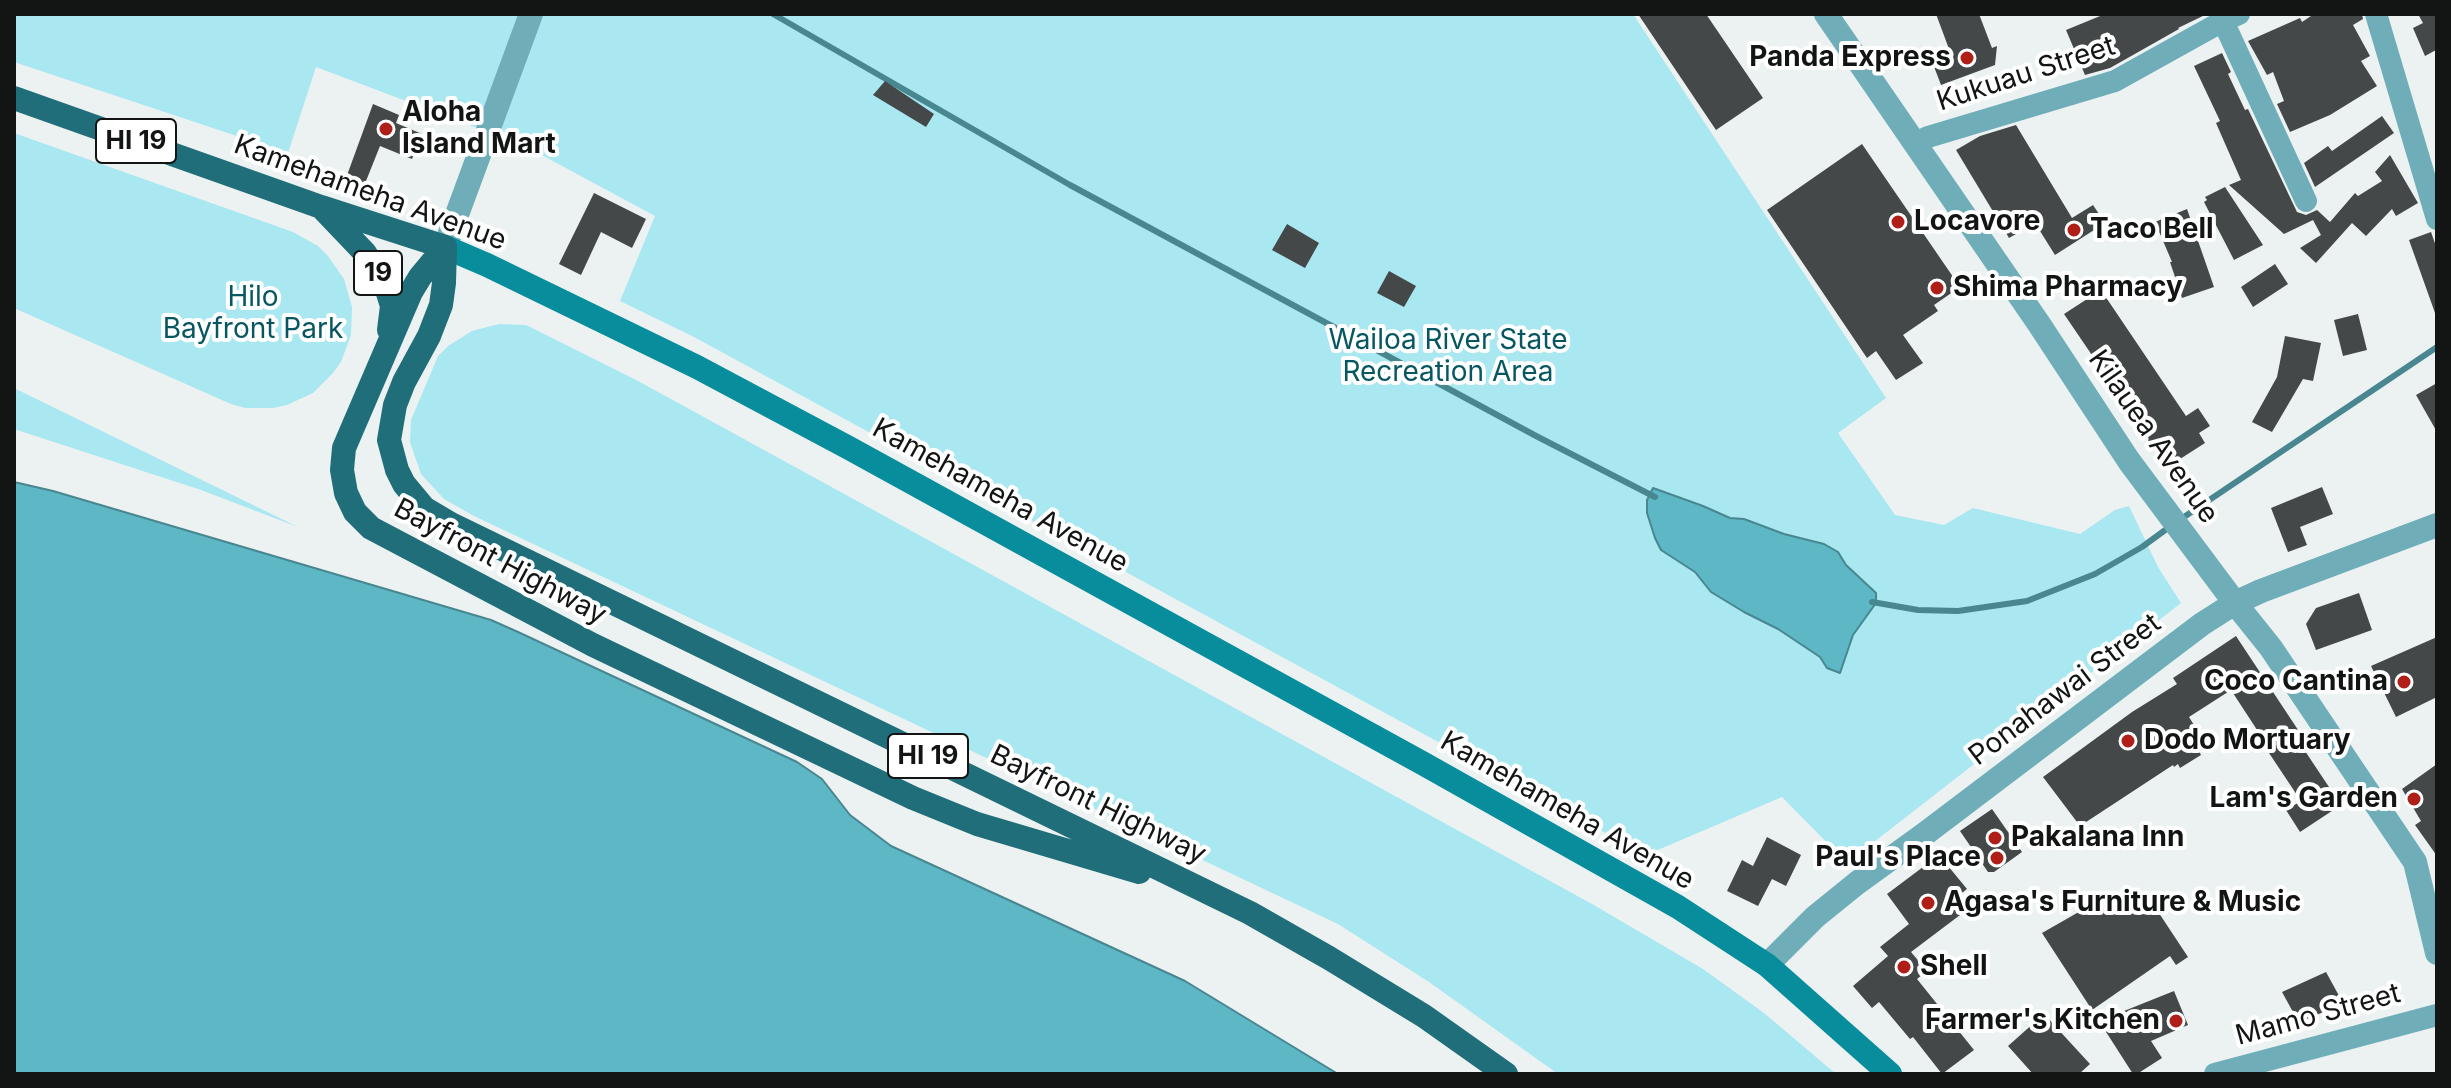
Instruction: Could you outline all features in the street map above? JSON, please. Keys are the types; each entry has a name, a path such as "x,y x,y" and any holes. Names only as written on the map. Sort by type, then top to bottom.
{"main road":[{"name":"Kamehameha Avenue","path":"14,98 321,207 445,247 697,367 1424,764 1678,907 1767,965 1890,1074"},
{"name":"19","path":"321,207 365,253 386,287 392,306 385,356"},
{"name":"Bayfront Highway","path":"445,247 411,292 348,437 342,470 346,493 355,512 380,535 593,645 931,807 977,824 1138,871 1250,913"},
{"name":"Bayfront Highway","path":"445,247 441,305 395,405 389,440 404,484 424,508 451,524 1250,913 1424,1016 1506,1074"}],"street":[{"path":"445,247 531,14"},
{"name":"Kilauea Avenue","path":"1826,14 2129,461 2271,648 2437,890"},
{"path":"2376,14 2437,219"},
{"path":"2231,17 2306,201"},
{"name":"Kukuau Street","path":"1915,143 2115,81 2231,17"},
{"name":"Ponahawai Street","path":"1767,965 1815,917 1857,883 2202,624 2235,603 2437,525"},
{"path":"2415,862 2437,953"},
{"name":"Mamo Street","path":"2215,1074 2437,1015"}],"green space":[{"name":"Wailoa River State Recreation Area","path":"14,14 1633,14 1886,398 1838,433 1895,515 1944,525 1973,508 2080,534 2115,510 2129,506 2158,567 2181,603 1847,863 1782,797 1646,855 694,337 620,301 655,216 525,146 316,67 288,153 14,62"},
{"name":"Hilo Bayfront Park","path":"14,133 293,232 318,246 344,279 352,307 351,335 341,362 313,393 287,405 245,408 14,308"},
{"path":"499,324 526,325 640,382 1592,904 1703,969 1764,1013 1836,1074 1558,1074 1429,982 1338,924 474,516 444,499 421,474 410,442 411,420 438,356 472,331"},
{"path":"14,388 298,527 201,490 14,429"}],"shaded area":[{"path":"14,482 491,620 518,632 797,762 822,779 850,815 891,846 1185,981 1338,1074 14,1074"},
{"path":"1653,488 1730,518 1744,519 1824,544 1838,552 1846,565 1876,593 1876,603 1853,635 1840,673 1827,668 1820,657 1778,629 1711,592 1695,572 1661,550 1647,513 1647,500"}],"building":[{"path":"1638,14 1706,14 1763,98 1716,130"},
{"name":"Panda Express","path":"1936,14 1979,14 1992,48 1997,46 1995,65 1941,85 1930,56 1949,49"},
{"path":"2105,14 2207,14 2110,68 2085,75 2066,30"},
{"path":"2314,14 2362,14 2363,19 2353,25 2370,56 2361,61 2377,86 2330,115 2290,132 2277,104 2284,101 2273,72 2267,75 2248,41 2300,18 2302,22"},
{"path":"2418,14 2437,14 2437,52 2425,56 2413,28 2423,23"},
{"path":"2222,53 2231,72 2228,74 2297,212 2306,215 2317,210 2330,222 2355,193 2358,196 2382,181 2375,172 2390,155 2418,203 2396,216 2392,209 2366,236 2352,223 2316,263 2300,248 2321,235 2313,220 2284,234 2229,185 2241,180 2216,123 2220,121 2194,66"},
{"path":"885,81 934,114 926,127 873,95"},
{"name":"Aloha Island Mart","path":"373,104 399,115 396,123 422,134 412,159 380,146 364,186 346,178"},
{"path":"2382,116 2394,133 2315,187 2304,163 2328,146 2332,151"},
{"path":"2016,125 2072,218 2093,205 2105,223 2055,255 2035,223 2009,238 1956,150 1980,136"},
{"path":"1862,144 1960,287 1934,305 1938,311 1903,335 1923,363 1896,380 1876,351 1867,358 1767,210"},
{"path":"2225,187 2263,245 2234,260 2204,202 2207,200 2205,197"},
{"path":"594,193 646,219 632,248 601,232 581,275 559,264"},
{"path":"2187,209 2214,287 2182,298 2172,262 2155,222"},
{"path":"1287,224 1319,243 1305,268 1272,250"},
{"path":"2431,232 2437,249 2435,313 2409,240"},
{"path":"2275,264 2288,284 2253,307 2241,287"},
{"path":"1389,271 1416,286 1404,307 1377,293"},
{"path":"2101,290 2186,416 2198,408 2210,426 2199,433 2205,443 2166,468 2064,314"},
{"path":"2358,314 2367,350 2343,356 2334,320"},
{"path":"2285,336 2321,343 2313,381 2303,379 2272,432 2252,422 2277,377"},
{"path":"2437,383 2437,432 2416,395"},
{"path":"2322,487 2333,514 2300,527 2307,545 2288,552 2271,508"},
{"path":"2359,593 2372,630 2316,650 2306,624 2316,608"},
{"path":"2236,636 2310,748 2305,751 2341,805 2300,832 2286,810 2301,801 2231,690 2189,717 2207,746 2199,751 2201,755 2180,768 2178,764 2173,765 2080,826 2043,777 2132,712 2177,684 2173,678"},
{"path":"2437,637 2437,697 2396,717 2371,666"},
{"path":"2437,764 2437,856 2415,825 2421,821 2402,789"},
{"name":"Pakalana Inn","path":"1992,809 2022,852 1994,872 1988,872 1960,831"},
{"path":"1767,837 1801,855 1786,886 1772,879 1758,906 1727,891 1742,860 1753,866"},
{"path":"1939,855 1967,889 1958,896 1968,909 1911,952 1927,971 1917,979 1974,1050 1942,1074 1913,1037 1910,1039 1879,1002 1872,1008 1853,986 1888,956 1880,947 1909,924 1887,894"},
{"path":"2112,893 2125,910 2147,895 2188,957 2176,965 2170,956 2092,1010 2042,933"},
{"path":"2326,972 2343,1003 2299,1023 2282,992"},
{"path":"2174,991 2188,1025 2151,1041 2162,1058 2133,1074 2099,1021"},
{"path":"2044,1014 2090,1064 2079,1074 2033,1074 2008,1046"}],"waterway":[{"path":"773,14 1070,185 1655,497"},
{"path":"2181,519 2437,347"},
{"path":"1872,602 1918,610 1958,611 2027,601 2095,574 2142,547 2172,525"}],"place":[{"name":"Panda Express","path":"1967,58"},
{"name":"Aloha Island Mart","path":"386,129"},
{"name":"Locavore","path":"1898,222"},
{"name":"Taco Bell","path":"2074,230"},
{"name":"Shima Pharmacy","path":"1937,288"},
{"name":"Coco Cantina","path":"2404,682"},
{"name":"Dodo Mortuary","path":"2128,741"},
{"name":"Lam's Garden","path":"2414,799"},
{"name":"Pakalana Inn","path":"1995,838"},
{"name":"Paul's Place","path":"1997,858"},
{"name":"Agasa's Furniture & Music","path":"1928,903"},
{"name":"Shell","path":"1904,967"},
{"name":"Farmer's Kitchen","path":"2176,1021"}]}
